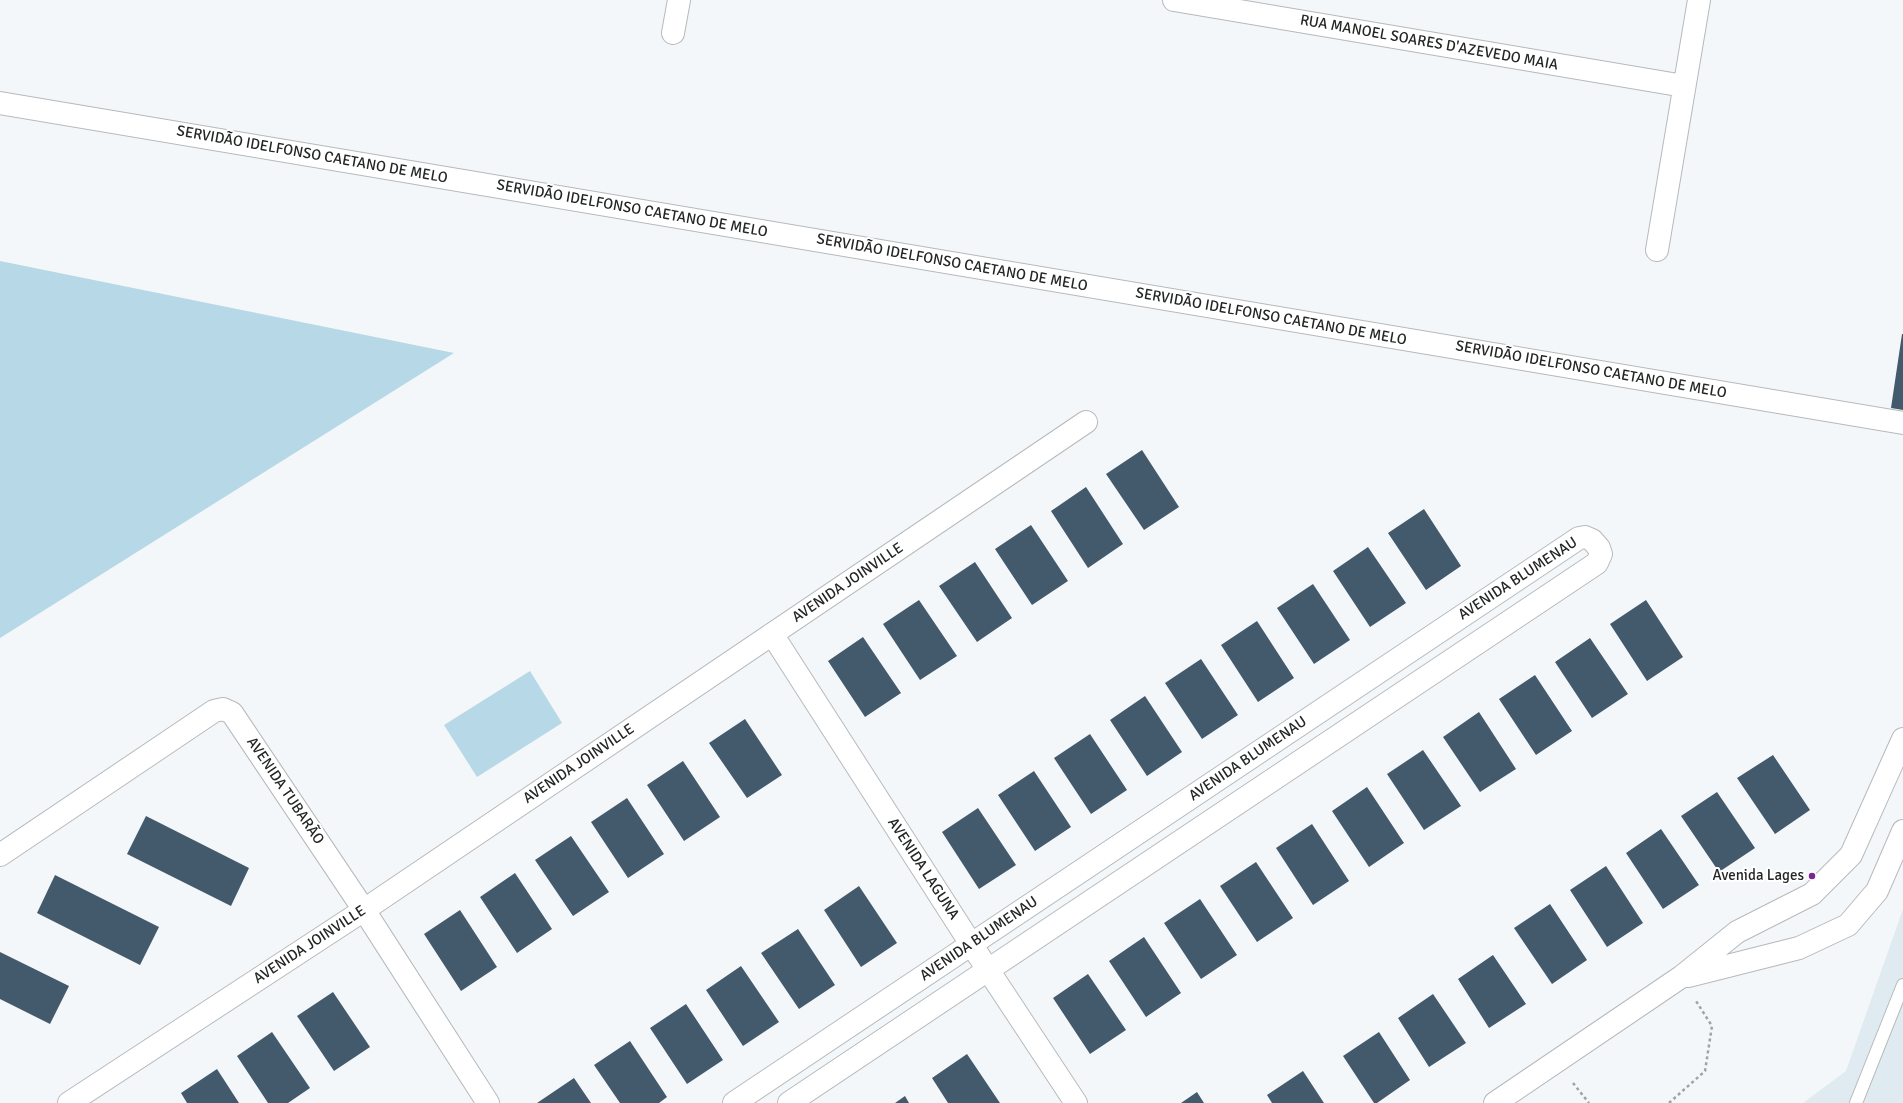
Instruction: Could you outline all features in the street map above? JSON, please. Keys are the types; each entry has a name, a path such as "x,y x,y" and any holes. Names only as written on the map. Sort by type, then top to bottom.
{"street":[{"path":"673,33 679,0"},
{"name":"RUA MANOEL SOARES D'AZEVEDO MAIA","path":"1174,0 1684,86"},
{"path":"1657,250 1699,0"},
{"name":"SERVIDÃO IDELFONSO CAETANO DE MELO","path":"0,103 1903,423"},
{"name":"AVENIDA JOINVILLE","path":"69,1103 364,910 1086,422"},
{"name":"AVENIDA BLUMENAU","path":"734,1103 1579,538 1586,537 1592,540 1599,548 1601,554 1597,563 789,1103"},
{"name":"AVENIDA LAGUNA","path":"772,634 971,944 1076,1103"},
{"name":"AVENIDA TUBARÃO","path":"0,855 214,710 223,709 232,713 364,910 488,1103"},
{"path":"1495,1103 1681,978 1737,932 1812,894 1851,855 1903,739"},
{"path":"1681,978 1799,948 1848,924 1877,891 1903,831"}],"lane":[{"path":"1856,1103 1903,985"}],"path":[{"path":"1669,1103 1705,1071 1712,1026 1681,978"}],"shaded area":[{"path":"0,261 454,353 0,638"},
{"path":"530,671 562,723 477,777 444,725"},
{"path":"1903,909 1903,1103 1803,1103 1846,1071"}],"building":[{"path":"1903,334 1903,410 1891,408"},
{"path":"1142,450 1179,507 1144,530 1106,474"},
{"path":"1086,487 1123,544 1088,568 1051,511"},
{"path":"1424,509 1461,566 1426,590 1388,533"},
{"path":"1031,525 1068,581 1032,605 995,549"},
{"path":"1368,547 1406,603 1370,627 1333,571"},
{"path":"975,562 1012,618 977,642 939,586"},
{"path":"1313,584 1350,640 1314,664 1277,608"},
{"path":"919,600 957,656 920,680 883,624"},
{"path":"1646,600 1683,657 1647,681 1610,624"},
{"path":"1257,621 1294,678 1258,702 1221,645"},
{"path":"863,637 901,693 865,717 828,661"},
{"path":"1590,638 1628,694 1592,718 1555,662"},
{"path":"1201,659 1238,715 1202,739 1165,683"},
{"path":"1535,675 1572,731 1536,755 1499,699"},
{"path":"1145,696 1182,752 1147,776 1110,720"},
{"path":"1479,712 1516,769 1480,792 1443,737"},
{"path":"745,719 782,775 747,798 709,743"},
{"path":"1090,734 1127,790 1091,814 1054,758"},
{"path":"1423,750 1461,806 1424,830 1387,774"},
{"path":"1773,755 1810,810 1775,834 1737,778"},
{"path":"683,761 720,817 684,841 647,785"},
{"path":"1034,771 1071,827 1035,851 998,795"},
{"path":"1367,787 1404,843 1369,867 1332,811"},
{"path":"1717,792 1755,848 1719,872 1681,816"},
{"path":"627,798 664,854 628,878 591,822"},
{"path":"978,808 1016,865 979,889 942,832"},
{"path":"146,816 249,868 231,906 127,854"},
{"path":"1312,824 1349,881 1313,905 1276,848"},
{"path":"1661,829 1699,885 1663,909 1626,853"},
{"path":"571,836 609,892 573,916 535,860"},
{"path":"1256,862 1293,918 1257,942 1220,886"},
{"path":"1606,866 1643,923 1607,947 1570,890"},
{"path":"515,873 552,929 517,953 480,897"},
{"path":"55,875 159,927 140,965 37,913"},
{"path":"859,886 897,943 861,967 824,910"},
{"path":"1200,899 1237,955 1201,979 1164,923"},
{"path":"1550,904 1587,960 1552,984 1514,928"},
{"path":"460,910 497,967 461,991 424,934"},
{"path":"798,929 835,985 799,1009 761,953"},
{"path":"1144,937 1181,993 1146,1017 1109,961"},
{"path":"0,952 69,986 50,1024 0,999"},
{"path":"1493,955 1526,1004 1489,1028 1458,979"},
{"path":"741,966 779,1022 743,1046 706,990"},
{"path":"1088,974 1126,1030 1090,1054 1053,998"},
{"path":"333,992 370,1047 334,1071 297,1016"},
{"path":"1433,994 1466,1043 1429,1067 1398,1018"},
{"path":"686,1004 723,1060 687,1084 650,1028"},
{"path":"272,1032 310,1088 288,1103 268,1103 237,1056"},
{"path":"1379,1032 1410,1080 1377,1103 1374,1103 1343,1056"},
{"path":"630,1041 667,1097 659,1103 620,1103 594,1065"},
{"path":"967,1054 1000,1103 948,1103 932,1078"},
{"path":"217,1069 239,1103 187,1103 181,1093"},
{"path":"1303,1071 1324,1103 1272,1103 1267,1095"},
{"path":"574,1078 591,1103 537,1103"},
{"path":"1197,1092 1204,1103 1181,1103"},
{"path":"905,1096 909,1103 895,1103"}],"place":[{"name":"Avenida Lages","path":"1812,876"}]}
